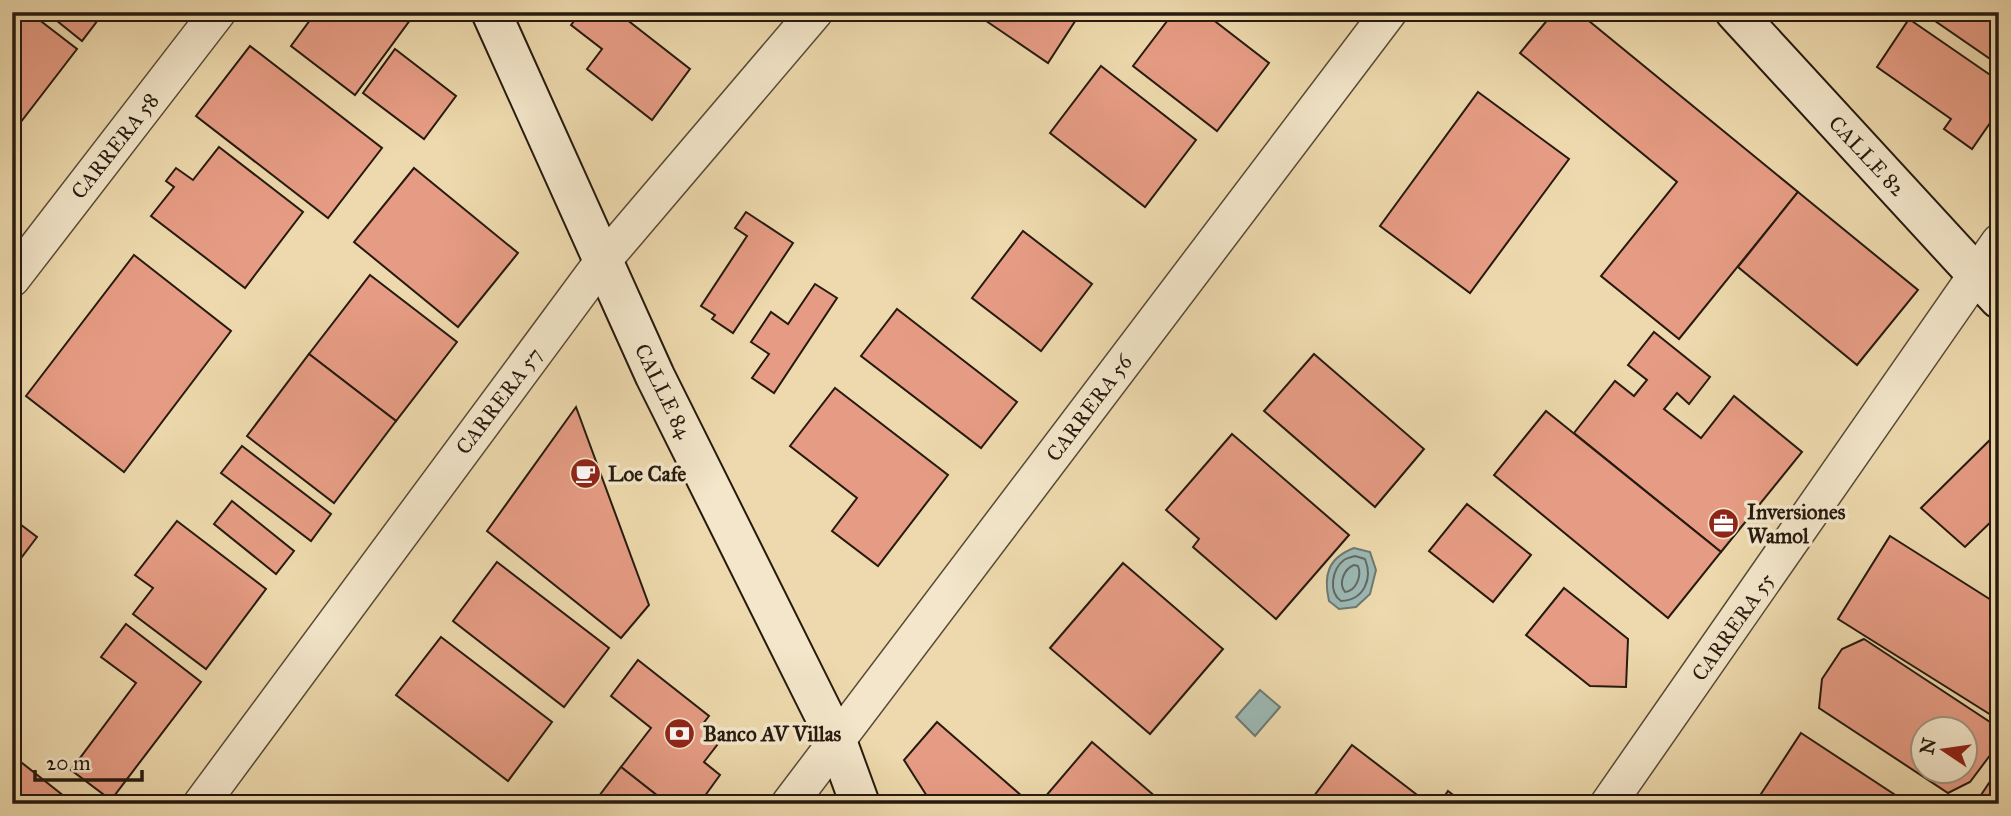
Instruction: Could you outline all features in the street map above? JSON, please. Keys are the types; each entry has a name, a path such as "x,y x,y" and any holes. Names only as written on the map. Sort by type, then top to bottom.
{"street":[{"name":"CARRERA 58","path":"12,279 218,12"},
{"name":"CALLE 84","path":"491,12 661,388 837,741 860,804"},
{"name":"CARRERA 57","path":"201,804 602,262 815,12"},
{"name":"CARRERA 56","path":"789,804 1389,12"},
{"name":"CALLE 82","path":"1735,12 1987,287"},
{"name":"CARRERA 55","path":"1608,804 1987,287 1999,242"}],"water":[{"path":"1354,548 1370,552 1376,570 1370,594 1356,607 1339,609 1329,601 1327,575 1338,557"},
{"path":"1260,690 1280,707 1255,736 1236,717"}],"building":[{"path":"12,12 29,12 77,49 17,127 12,124"},
{"path":"46,12 104,12 82,41"},
{"path":"316,12 416,12 355,95 291,46"},
{"path":"581,12 617,12 690,69 652,120 587,69 602,49 571,25"},
{"path":"973,12 1081,12 1048,63"},
{"path":"1174,12 1203,12 1269,63 1217,131 1133,66"},
{"path":"1554,12 1578,12 1798,192 1679,339 1601,276 1677,182 1520,53"},
{"path":"1922,12 1999,12 1999,65"},
{"path":"1909,19 1999,81 1999,110 1972,149 1944,129 1951,119 1877,67"},
{"path":"250,46 382,148 328,218 196,116"},
{"path":"395,49 456,96 424,139 363,93"},
{"path":"1101,66 1196,140 1145,207 1050,133"},
{"path":"1478,92 1569,159 1470,293 1380,226"},
{"path":"219,147 303,212 245,288 151,216 174,187 166,181 176,168 193,180"},
{"path":"414,168 518,253 458,327 354,242"},
{"path":"1798,192 1918,290 1857,365 1738,267"},
{"path":"746,212 793,243 733,333 712,319 715,315 701,306 747,236 735,228"},
{"path":"1023,231 1092,284 1041,351 972,298"},
{"path":"134,255 231,331 124,472 26,396"},
{"path":"370,275 457,342 396,421 309,354"},
{"path":"815,284 837,298 774,393 752,378 769,354 751,342 771,312 788,324"},
{"path":"897,309 1017,402 981,448 861,356"},
{"path":"1654,332 1710,377 1689,404 1677,393 1664,409 1701,438 1734,396 1802,452 1721,552 1574,433 1615,381 1634,396 1647,380 1628,365"},
{"path":"309,354 396,421 334,503 247,436"},
{"path":"1314,354 1424,449 1375,507 1264,411"},
{"path":"835,388 948,475 878,566 832,531 857,498 790,446"},
{"path":"576,407 649,605 621,638 487,531"},
{"path":"1546,411 1721,552 1668,618 1494,475"},
{"path":"1999,431 1999,514 1965,547 1921,508"},
{"path":"1232,434 1349,535 1276,619 1193,547 1199,539 1166,510"},
{"path":"242,446 331,514 311,541 221,473"},
{"path":"232,501 294,551 276,574 214,524"},
{"path":"1467,504 1531,555 1493,602 1429,551"},
{"path":"12,518 37,537 12,570"},
{"path":"177,521 266,589 206,669 133,614 153,588 135,575"},
{"path":"1890,536 1999,605 1999,720 1838,619"},
{"path":"497,562 609,648 564,707 453,621"},
{"path":"1123,563 1223,649 1150,734 1050,648"},
{"path":"1564,588 1628,639 1626,687 1590,686 1526,635"},
{"path":"126,624 201,682 111,800 71,770 136,683 101,657"},
{"path":"441,637 552,722 508,781 396,695"},
{"path":"1864,639 1978,714 1910,714 1910,768 1819,708 1822,679 1842,649"},
{"name":"Banco AV Villas","path":"638,660 709,716 702,725 721,740 704,762 720,775 699,804 668,804 621,767 651,728 611,696"},
{"path":"1980,715 1993,724 1991,754 1980,769"},
{"path":"937,722 1031,804 932,804 904,760"},
{"path":"1801,733 1909,804 1769,804 1759,797"},
{"path":"1092,742 1164,804 1039,804"},
{"path":"1352,745 1429,804 1308,804"},
{"path":"12,755 74,804 12,804"},
{"path":"621,767 668,804 593,804"},
{"path":"1999,768 1999,804 1975,804"},
{"path":"1934,784 1966,784 1948,793"},
{"path":"1448,791 1465,804 1439,804"}],"place":[{"name":"Loe Cafe","path":"585,474"},
{"name":"Inversiones Wamol","path":"1724,524"},
{"name":"Banco AV Villas","path":"680,734"}]}
